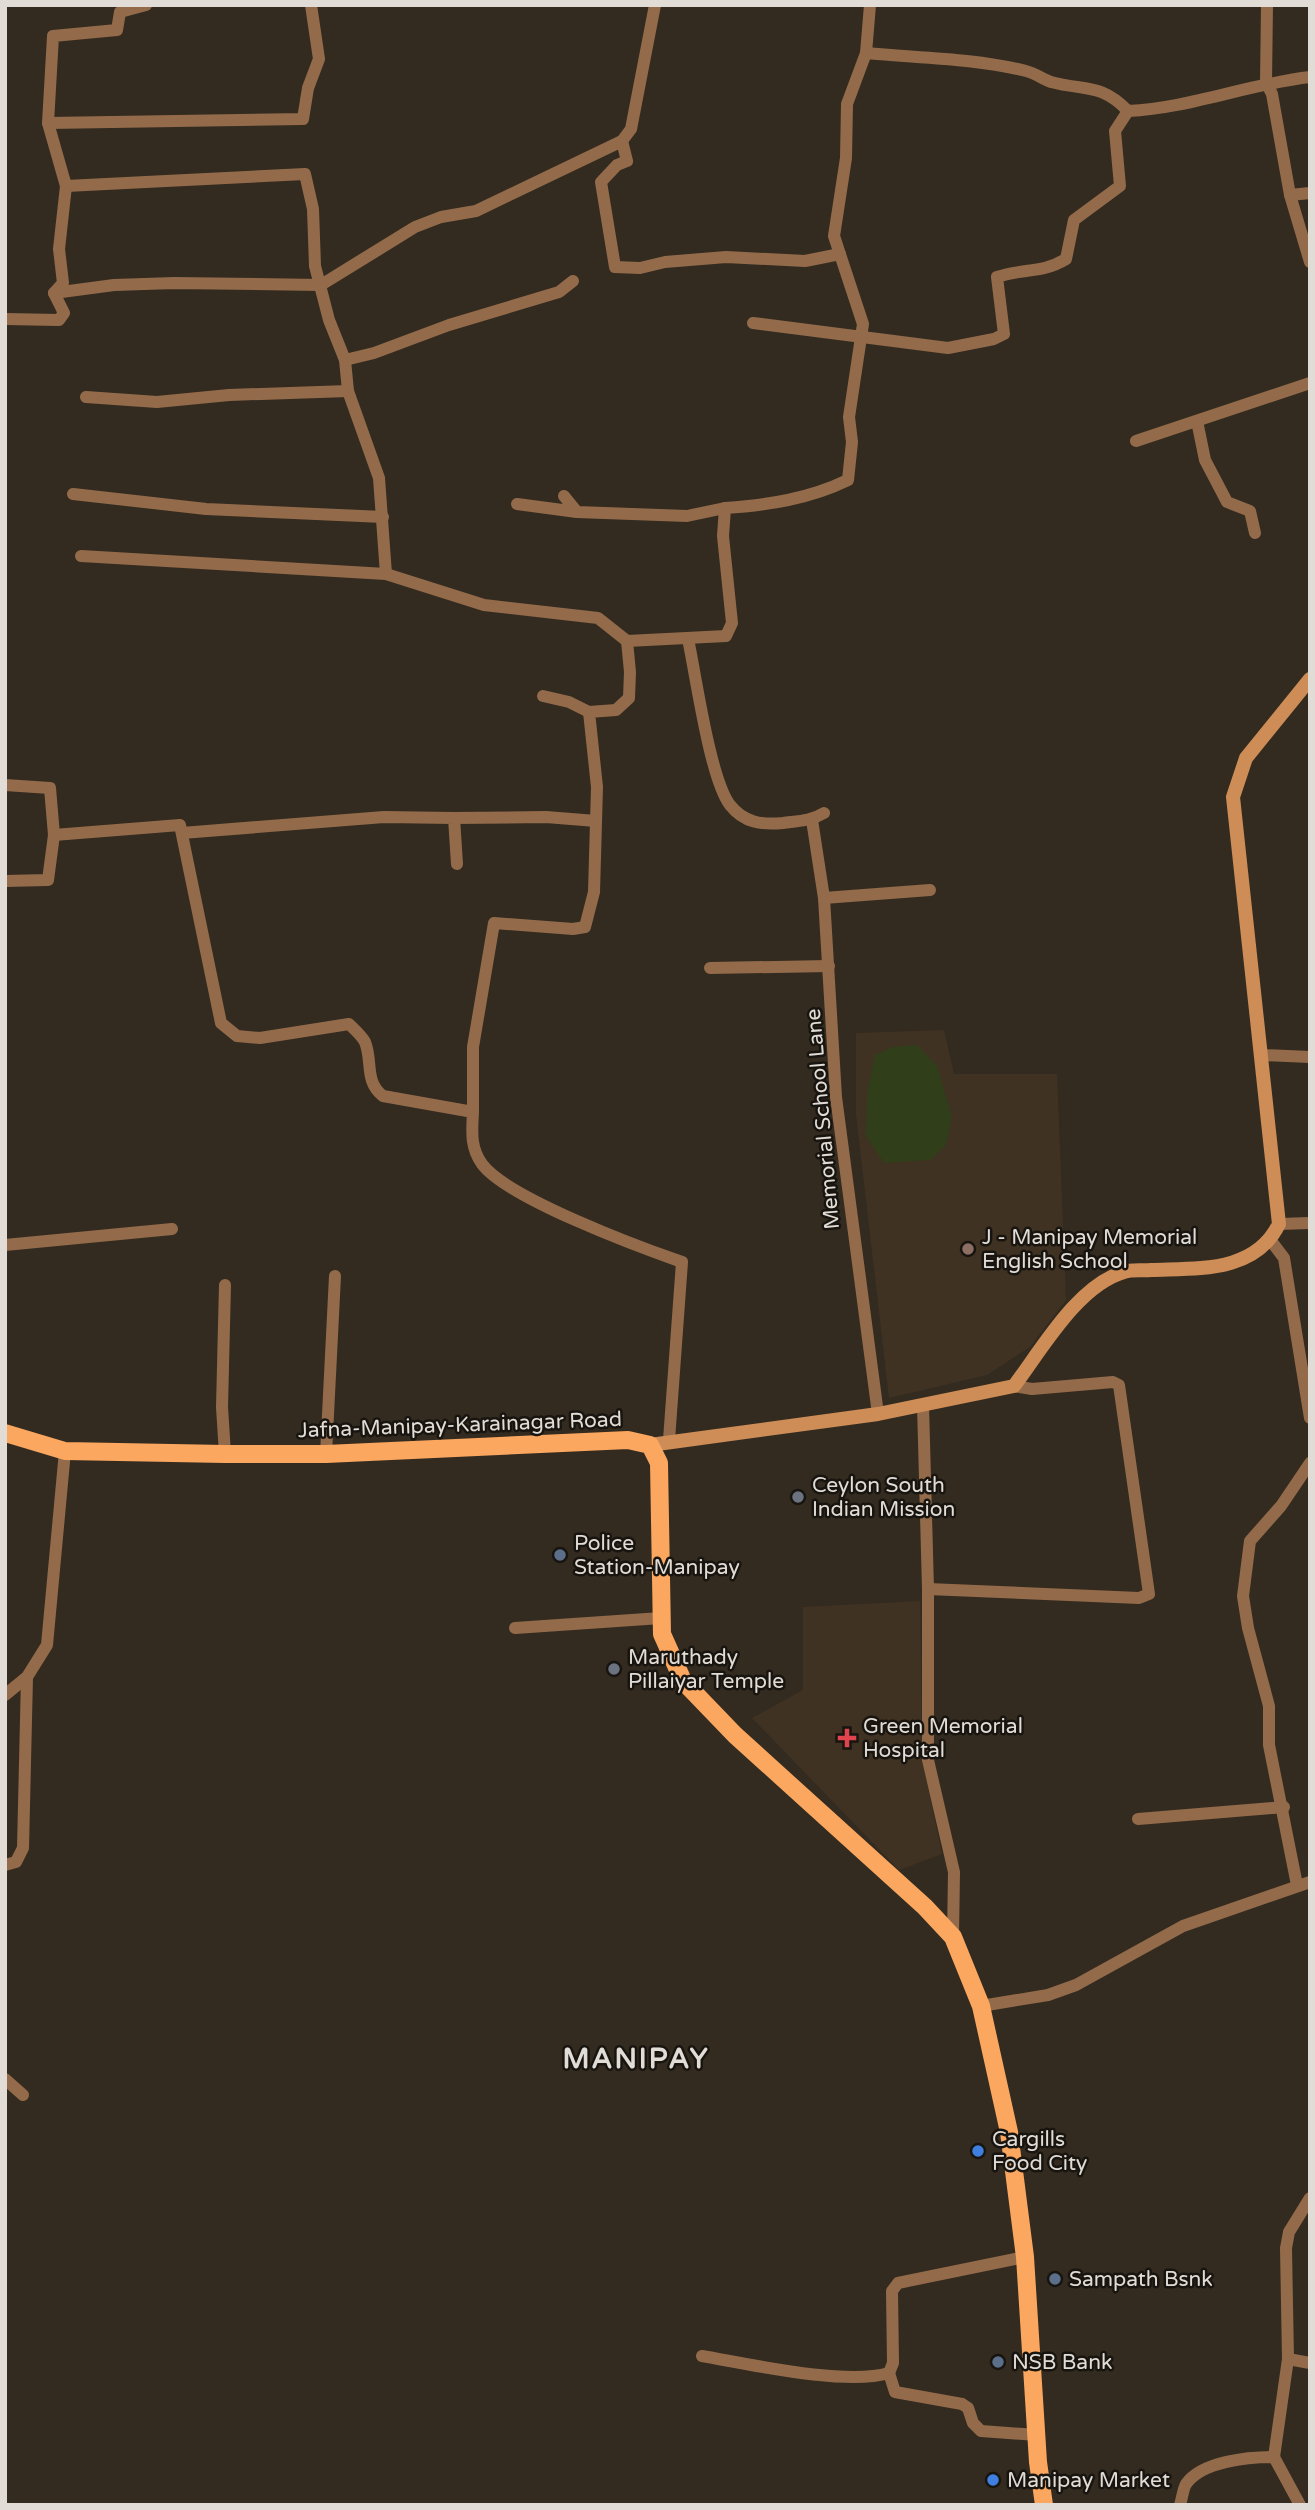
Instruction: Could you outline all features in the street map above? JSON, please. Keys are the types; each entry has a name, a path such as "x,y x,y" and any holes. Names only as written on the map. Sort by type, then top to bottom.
{"main road":[{"name":"Jafna-Manipay-Karainagar Road","path":"5,1433 65,1451 225,1454 326,1454 558,1441 628,1440 650,1445 659,1463 662,1634 683,1681 735,1735 925,1907 953,1937 981,2006 1009,2132 1025,2257 1044,2505"}],"street":[{"path":"54,292 63,283 59,249 66,186 48,123 53,36 117,30 120,12 146,5"},
{"path":"48,123 303,119 308,88 319,59 311,5"},
{"path":"54,292 114,285 174,283 321,285 415,227 441,217 476,211 622,141 631,130 655,5"},
{"path":"517,504 577,512 687,516 725,508 768,505 827,491 848,480 852,442 849,417 863,324 834,236 846,158 847,104 866,54 870,5"},
{"path":"1267,5 1266,82 1272,94 1290,195 1310,262"},
{"path":"866,54 962,61 1028,72 1049,81 1091,88 1113,96 1128,111 1158,110 1266,82 1310,77"},
{"path":"753,323 948,348 994,340 1004,334 997,278 1014,272 1048,270 1066,259 1074,220 1120,186 1115,131 1128,111"},
{"path":"622,141 627,161 617,165 601,182 615,267 639,268 665,261 726,257 805,261 840,254"},
{"path":"66,186 305,174 313,209 315,266 329,320 345,360 348,391 379,478 386,574"},
{"path":"1290,195 1310,192"},
{"path":"345,360 374,353 449,325 559,292 573,281"},
{"path":"5,319 58,320 64,313 54,292"},
{"path":"1136,441 1310,383"},
{"path":"86,397 157,402 229,395 348,391"},
{"path":"1197,421 1205,460 1227,502 1250,511 1255,533"},
{"path":"73,494 206,509 383,517"},
{"path":"564,496 577,512"},
{"path":"81,556 386,574 484,605 598,618 627,642 721,638 729,632 732,623 723,536 725,508"},
{"path":"688,639 716,776 731,807 748,821 763,825 812,820 824,813"},
{"path":"543,696 569,702 589,712 616,710 629,698 627,642"},
{"path":"1014,1385 1084,1294 1125,1272 1207,1268 1251,1257 1271,1241 1279,1224 1233,797 1246,758 1310,679"},
{"path":"589,712 597,787 594,892 585,927 573,929 494,922 473,1047 471,1139 483,1165 532,1201 682,1262 669,1440"},
{"path":"5,785 50,788 54,835 48,880 5,881"},
{"path":"182,833 384,817 546,817 596,821"},
{"path":"454,818 457,864"},
{"name":"Memorial School Lane","path":"812,820 824,898 836,1097 878,1414"},
{"path":"54,835 180,825 222,1023 237,1036 260,1038 349,1024 365,1042 368,1070 375,1090 383,1096 473,1112"},
{"path":"824,898 930,890"},
{"path":"710,968 829,965"},
{"path":"1262,1055 1310,1057"},
{"path":"1279,1224 1310,1223"},
{"path":"5,1245 172,1230"},
{"path":"1271,1241 1284,1258 1310,1418"},
{"path":"326,1454 335,1276"},
{"path":"225,1285 222,1407 225,1454"},
{"path":"650,1445 669,1440 878,1414 1014,1385 1032,1390 1113,1382 1119,1385 1149,1594 1139,1598 928,1589"},
{"path":"923,1405 928,1589 928,1760 954,1872 953,1937"},
{"path":"5,1695 27,1677 47,1645 65,1451"},
{"path":"981,2006 1048,1995 1076,1985 1183,1926 1303,1883 1269,1745 1269,1706 1242,1596 1250,1542 1281,1506 1310,1462"},
{"path":"515,1628 661,1618"},
{"path":"5,1865 16,1862 23,1847 27,1677"},
{"path":"1138,1819 1284,1807"},
{"path":"5,2079 23,2095"},
{"path":"1300,2505 1274,2457 1288,2359 1286,2248 1289,2232 1310,2198"},
{"path":"1025,2257 898,2283 892,2291 893,2363 889,2373 895,2392 962,2404 968,2408 973,2423 981,2431 1037,2435"},
{"path":"702,2356 793,2371 872,2378 889,2373"},
{"path":"1288,2359 1310,2363"},
{"path":"1180,2505 1185,2484 1202,2470 1253,2456 1274,2457"}],"shaded area":[{"name":"J - Manipay Memorial English School","path":"944,1030 954,1074 1057,1074 1066,1300 1030,1347 987,1375 889,1398 856,1114 856,1033"},
{"name":"Green Memorial Hospital","path":"920,1601 922,1759 942,1854 899,1870 752,1718 803,1690 803,1607"}],"green space":[{"path":"917,1045 937,1066 952,1117 946,1145 930,1160 884,1163 866,1136 867,1093 875,1055 893,1047"}],"place":[{"name":"J - Manipay Memorial English School","path":"968,1249"},
{"name":"Ceylon South Indian Mission","path":"798,1497"},
{"name":"Police Station-Manipay","path":"560,1555"},
{"name":"Maruthady Pillaiyar Temple","path":"614,1669"},
{"name":"Green Memorial Hospital","path":"847,1738"},
{"name":"Cargills Food City","path":"978,2151"},
{"name":"Sampath Bsnk","path":"1055,2279"},
{"name":"NSB Bank","path":"998,2362"},
{"name":"Manipay Market","path":"993,2480"}],"district":[{"name":"MANIPAY","path":"636,2059"}]}
